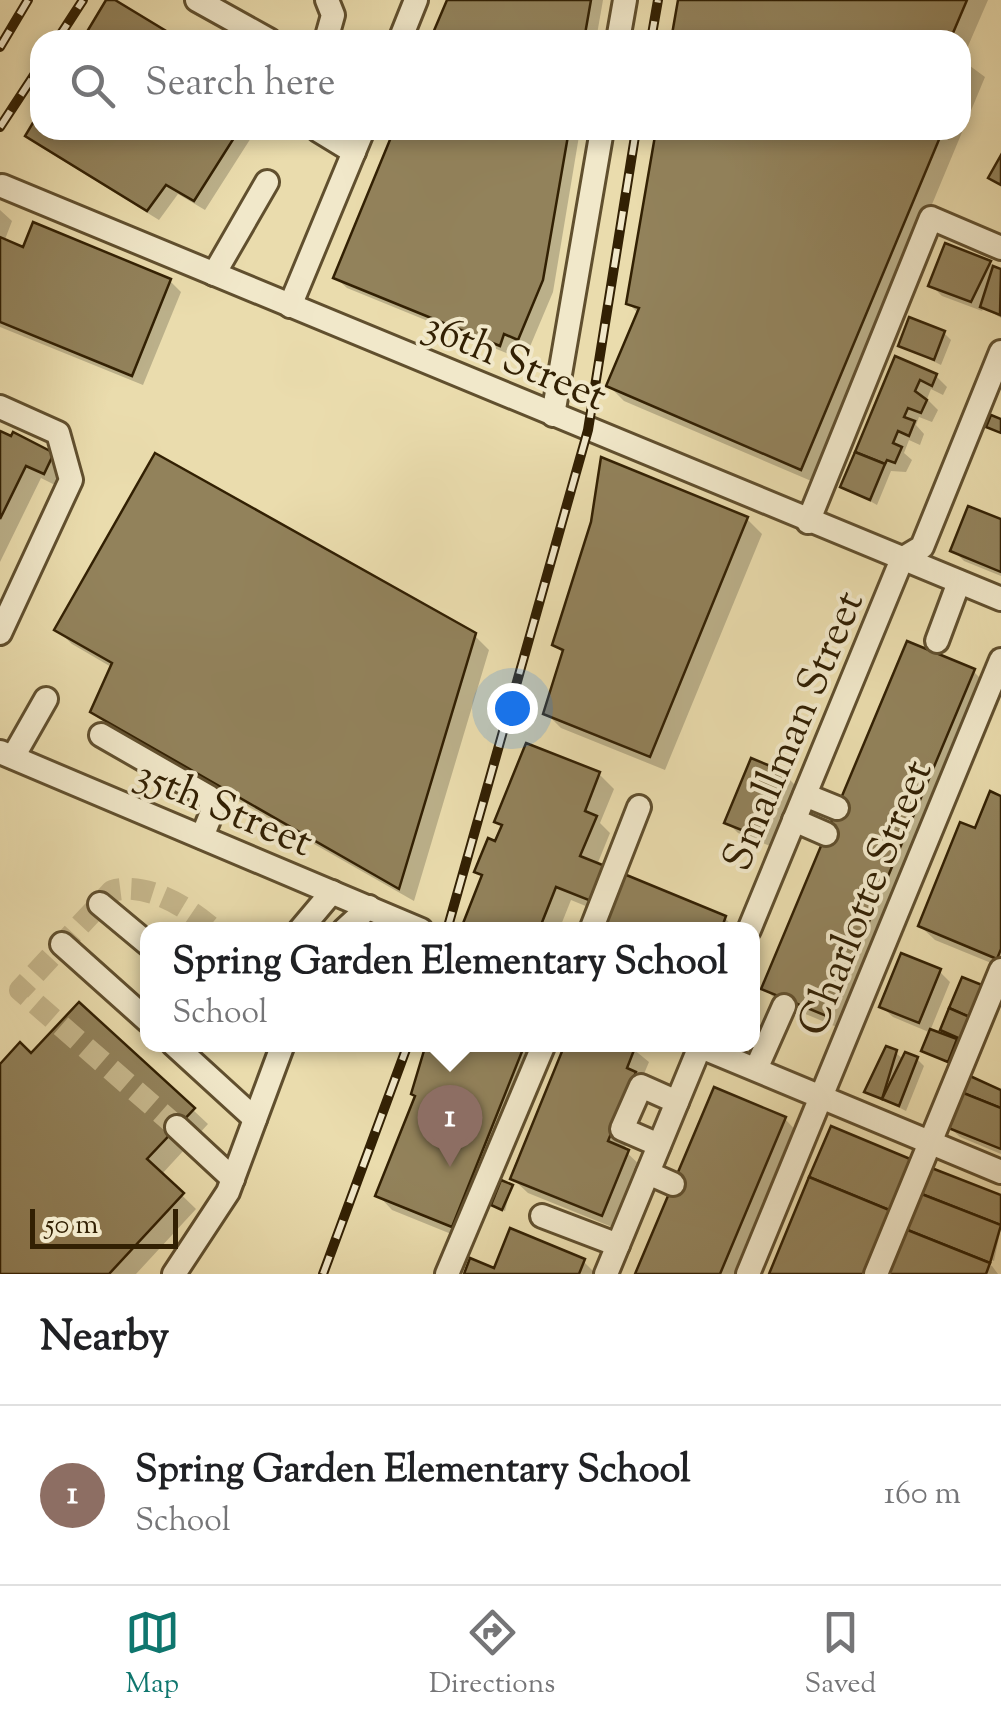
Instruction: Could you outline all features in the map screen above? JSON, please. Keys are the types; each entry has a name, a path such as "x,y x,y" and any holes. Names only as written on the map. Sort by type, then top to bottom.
{"street":[{"path":"197,0 251,30"},
{"path":"327,0 333,15 329,30"},
{"path":"404,30 416,0"},
{"path":"620,30 625,0"},
{"path":"553,415 600,140"},
{"path":"290,306 358,141"},
{"path":"214,274 267,182"},
{"name":"36th Street","path":"2,186 1001,600"},
{"path":"808,522 930,218 1001,248"},
{"name":"Smallman Street","path":"752,922 902,559 922,547 1001,352"},
{"path":"0,407 58,433 71,480 0,633"},
{"path":"937,641 959,582"},
{"name":"Charlotte Street","path":"748,1274 1001,660"},
{"path":"7,755 46,699"},
{"path":"101,735 209,797 212,812 202,837"},
{"name":"35th Street","path":"7,755 403,922"},
{"path":"802,801 834,814 802,801"},
{"path":"594,922 639,808"},
{"path":"307,922 332,892"},
{"path":"100,904 140,937"},
{"path":"352,922 368,907"},
{"path":"62,944 140,1015"},
{"path":"876,1274 1001,970"},
{"path":"756,1069 784,1006"},
{"path":"182,1052 255,1120"},
{"path":"174,1274 233,1179 274,1052"},
{"path":"447,1274 541,1052"},
{"path":"606,1274 696,1052"},
{"path":"715,1052 1001,1172"},
{"path":"659,1145 622,1129 641,1086 678,1102"},
{"path":"176,1128 233,1179"},
{"path":"648,1173 674,1184"},
{"path":"542,1216 618,1245"}],"building":[{"path":"106,0 115,0 164,30 88,30"},
{"path":"447,0 591,0 586,30 434,30"},
{"path":"678,0 967,0 954,30 673,30"},
{"path":"32,140 233,140 194,201 166,185 147,211"},
{"path":"390,140 567,140 543,280 518,340 504,334 500,346 333,278"},
{"path":"654,140 939,140 801,470 606,386 639,308 626,304"},
{"path":"1001,155 1001,185 988,178"},
{"path":"33,222 171,279 132,376 0,322 0,237 23,247"},
{"path":"945,243 991,261 971,302 928,286"},
{"path":"993,266 1001,269 1000,315 980,307"},
{"path":"909,317 945,331 934,360 898,346"},
{"path":"895,356 937,374 932,386 920,380 915,391 927,400 921,413 908,408 904,417 915,421 909,436 898,431 893,443 902,447 895,463 887,460 885,464 855,452"},
{"path":"991,415 1001,419 1001,433 986,427"},
{"path":"0,431 11,436 13,432 54,453 44,474 26,466 0,519"},
{"path":"855,452 885,464 870,500 840,487"},
{"path":"155,453 476,633 399,889 90,712 112,663 54,630"},
{"path":"601,457 748,517 650,757 543,714 563,650 552,645 591,522"},
{"path":"968,506 1001,519 1001,572 950,551"},
{"path":"907,641 975,669 829,1017 761,989"},
{"path":"526,743 600,772 585,811 597,816 580,856 605,866 591,901 556,887 542,922 464,922 482,875 474,872 488,838 495,841 502,825 494,822"},
{"path":"751,758 785,772 759,837 724,823"},
{"path":"990,791 1001,796 1001,949 997,959 918,926 960,822 975,828"},
{"path":"624,874 726,916 724,922 604,922"},
{"path":"901,953 941,969 919,1023 879,1007"},
{"path":"962,977 987,987 974,1019 949,1008"},
{"path":"79,1002 195,1108 147,1159 184,1193 109,1274 0,1274 0,1064 20,1042 31,1053"},
{"path":"949,1008 974,1019 965,1041 940,1030"},
{"path":"930,1029 957,1039 948,1062 921,1051"},
{"path":"886,1046 897,1050 882,1099 864,1092"},
{"path":"424,1052 522,1052 452,1227 375,1196 415,1096 411,1094"},
{"path":"562,1052 633,1052 627,1068 636,1072 608,1141 629,1150 602,1216 510,1179"},
{"path":"905,1052 918,1057 899,1106 882,1099"},
{"path":"970,1076 1001,1090 1001,1108 963,1093"},
{"path":"714,1087 786,1117 720,1274 635,1274"},
{"path":"961,1092 1001,1108 1001,1149 946,1127"},
{"path":"831,1126 915,1161 894,1212 809,1177"},
{"path":"929,1167 1001,1195 1001,1225 919,1193"},
{"path":"809,1177 894,1212 868,1274 769,1274"},
{"path":"501,1180 513,1185 502,1210 491,1205"},
{"path":"919,1193 1001,1225 990,1263 905,1229"},
{"path":"510,1228 585,1259 579,1274 464,1274 470,1258 494,1268"},
{"path":"905,1229 990,1263 986,1274 887,1274"}],"tunnel":[{"path":"177,1127 20,990 112,891 152,893 204,922"}],"railway":[{"path":"0,47 28,0"},
{"path":"64,30 83,0"},
{"path":"653,30 658,0"},
{"path":"0,127 30,81"},
{"path":"449,922 588,430 634,140"},
{"path":"323,1274 405,1052"}],"place":[{"name":"Spring Garden Elementary School","path":"450,1167"}]}
